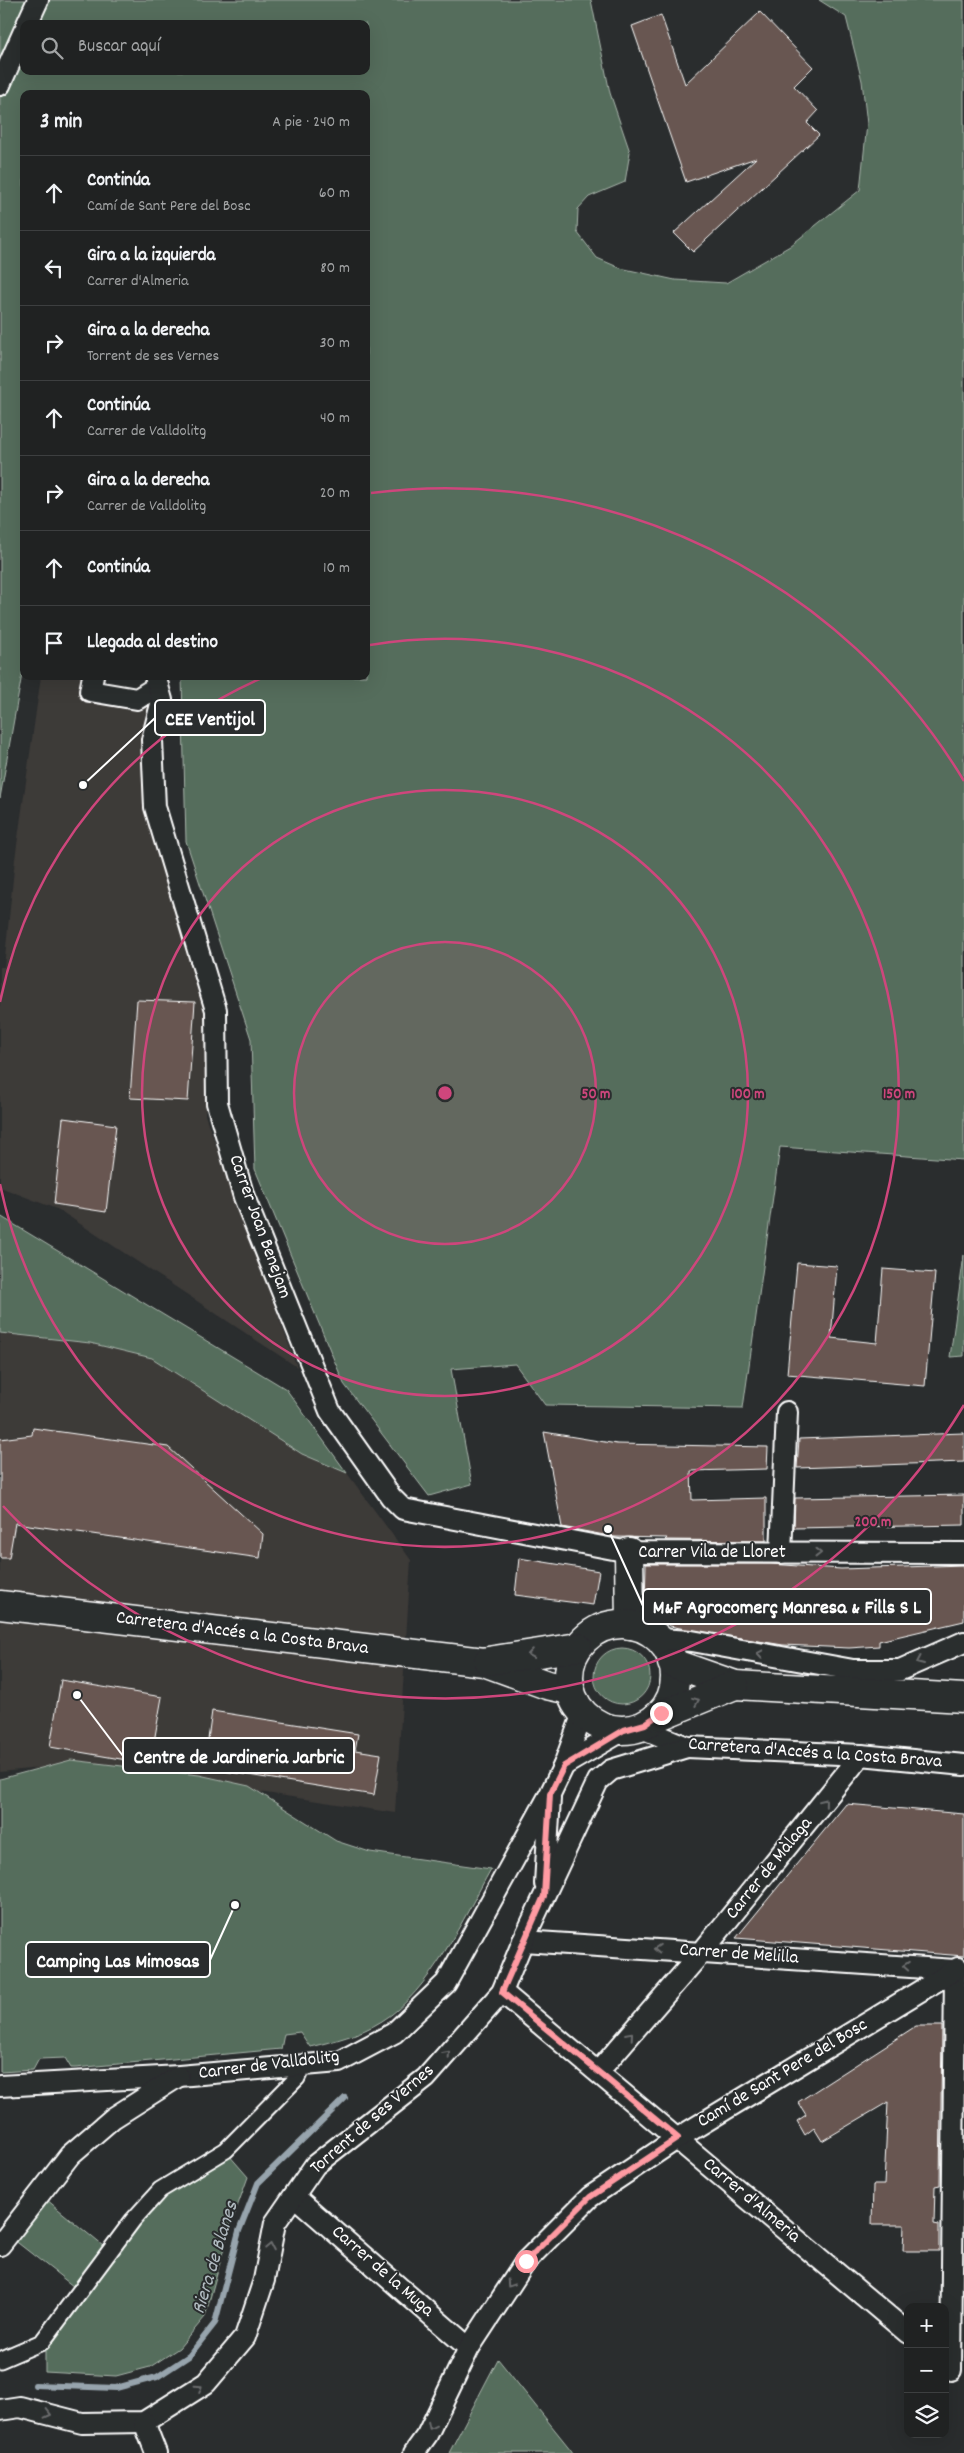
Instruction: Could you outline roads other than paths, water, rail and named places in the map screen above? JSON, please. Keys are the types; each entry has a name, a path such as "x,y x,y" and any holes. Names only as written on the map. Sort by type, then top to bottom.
{"main road":[{"path":"630,1552 630,1625"},
{"name":"Carretera d'Accés a la Costa Brava","path":"0,1606 484,1662 547,1686 577,1701"},
{"path":"613,1625 630,1625 645,1630 658,1639 667,1650 674,1673 673,1689 667,1704 640,1724 604,1727 577,1701 569,1676 570,1663 578,1646 588,1636 602,1628 613,1625"},
{"name":"Carretera d'Accés a la Costa Brava","path":"484,1662 578,1646"},
{"name":"Carretera d'Accés a la Costa Brava","path":"672,1663 735,1685 964,1698"},
{"name":"Carretera d'Accés a la Costa Brava","path":"640,1724 735,1685"}],"street":[{"path":"29,20 38,0"},
{"path":"0,85 20,40"},
{"name":"Carrer Joan Benejam","path":"92,680 90,691 137,699 156,681 162,700 152,740 155,807 216,1010 217,1103 244,1197 330,1411 390,1497 403,1509"},
{"path":"781,1553 787,1412"},
{"name":"Carrer Vila de Lloret","path":"403,1509 630,1552 964,1553"},
{"path":"658,1639 692,1641 853,1670 900,1670 964,1642"},
{"name":"Carrer de Valldolitg","path":"0,2086 179,2076 339,2062 394,2033 446,1983 564,1766 577,1701"},
{"path":"564,1766 640,1724"},
{"name":"Carretera d'Accés a la Costa Brava","path":"640,1724 687,1747 861,1755 964,1765"},
{"name":"Torrent de ses Vernes","path":"144,2422 206,2383 245,2337 264,2280 275,2223 315,2166 426,2078 502,1992 523,1941 598,1781 611,1770 687,1747"},
{"name":"Carrer de Màlaga","path":"598,2072 702,1952 861,1755"},
{"name":"Carrer de Valldolitg","path":"544,1896 550,1794"},
{"name":"Carrer de Melilla","path":"523,1941 959,1968"},
{"path":"949,2348 959,1968"},
{"name":"Camí de Sant Pere del Bosc","path":"414,2453 426,2435 469,2348 526,2261 590,2197 678,2138 959,1968"},
{"name":"Carrer d'Almeria","path":"502,1992 904,2330"},
{"path":"0,2360 42,2342 133,2220 160,2190 226,2150 297,2078 303,2065"},
{"path":"0,2244 70,2155 113,2118 179,2076"},
{"name":"Carrer de la Muga","path":"294,2196 469,2348"},
{"path":"0,2410 20,2408 82,2423 144,2422 156,2453"}],"waterway":[{"name":"Riera de Blanes","path":"35,2385 116,2388 157,2377 189,2356 215,2323 239,2231 258,2183 345,2098"}],"place":[{"name":"CEE Ventijol","path":"83,785"},
{"name":"M&F Agrocomerç Manresa & Fills S L","path":"608,1529"},
{"name":"Centre de Jardineria Jarbric","path":"77,1695"},
{"name":"Camping Las Mimosas","path":"235,1905"}]}
